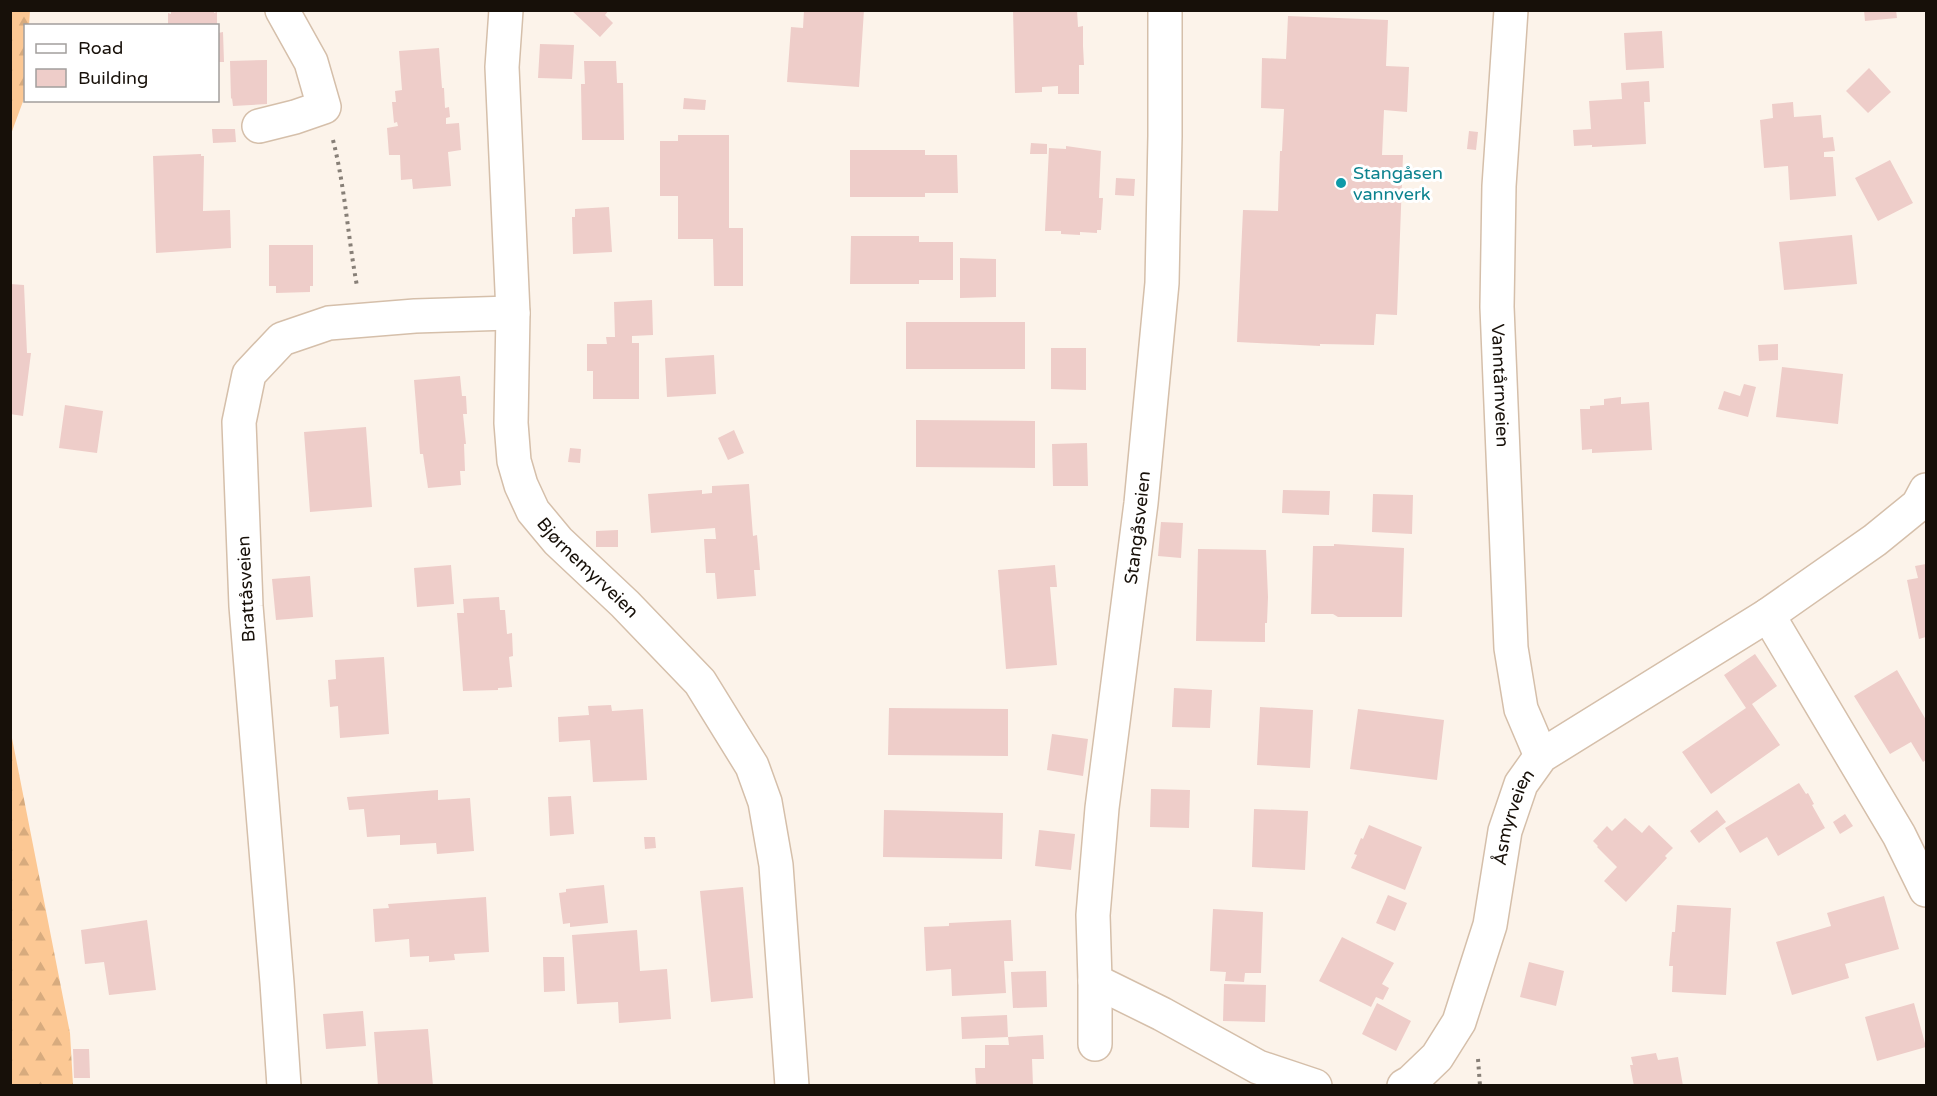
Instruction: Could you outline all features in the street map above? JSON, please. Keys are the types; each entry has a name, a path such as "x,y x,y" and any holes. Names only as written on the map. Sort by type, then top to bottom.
{"street":[{"path":"259,126 324,107 311,62 282,10"},
{"name":"Bjørnemyrveien","path":"506,10 502,67 513,313 511,423 514,461 521,485 533,511 558,541 625,604 700,682 752,766 765,802 776,865 792,1086"},
{"name":"Stangåsveien","path":"1095,1044 1093,915 1102,808 1141,503 1162,283 1165,10"},
{"name":"Vanntårnveien","path":"1511,10 1499,186 1497,319 1510,648 1521,709 1541,756"},
{"name":"Brattåsveien","path":"284,1086 246,606 239,422 249,374 282,339 329,323 513,313"},
{"name":"Åsmyrveien","path":"1404,1086 1437,1057 1459,1022 1490,925 1506,831 1521,784 1541,756 1768,615 1875,540 1918,505 1926,490"},
{"path":"1768,615 1899,835 1926,890"},
{"path":"1095,981 1162,1014 1258,1067 1316,1086"}],"path":[{"path":"324,107 338,161 363,320"}],"green space":[{"path":"11,10 30,11 29,24 24,24 24,99 11,134"},
{"path":"10,728 70,1033 73,1085 11,1085"}],"building":[{"path":"171,10 214,10 214,13 217,12 217,24 168,24 168,13 171,14"},
{"path":"571,10 609,10 605,15 613,23 600,37"},
{"path":"804,10 864,10 859,87 787,82 791,27 803,28"},
{"path":"1013,10 1077,10 1078,27 1083,26 1084,65 1079,65 1079,94 1058,94 1058,86 1042,87 1042,92 1015,93"},
{"path":"1864,10 1896,10 1897,18 1865,21"},
{"name":"Stangåsen vannverk","path":"1288,16 1388,20 1386,66 1409,67 1407,112 1384,110 1382,155 1403,155 1397,315 1376,314 1374,345 1320,344 1320,346 1237,342 1243,210 1278,211 1284,109 1261,108 1262,58 1286,59"},
{"path":"1662,31 1664,68 1626,70 1624,33"},
{"path":"223,32 224,62 219,62 219,33"},
{"path":"540,44 574,45 572,79 538,78"},
{"path":"439,48 445,108 449,107 450,117 446,118 446,124 459,123 461,150 448,152 451,186 413,189 412,179 401,180 400,155 389,155 387,128 398,126 397,122 394,123 392,102 396,102 395,91 402,90 399,51"},
{"path":"267,60 267,104 233,106 230,61"},
{"path":"584,61 616,61 617,83 623,83 624,140 582,140 581,84 585,84"},
{"path":"1869,68 1891,92 1868,113 1846,91"},
{"path":"1649,81 1650,102 1644,102 1646,144 1574,146 1573,130 1591,129 1589,101 1622,99 1621,83"},
{"path":"684,98 706,100 705,110 683,109"},
{"path":"1793,102 1794,117 1821,115 1823,138 1833,137 1835,151 1824,152 1824,157 1833,157 1836,196 1790,200 1788,166 1764,168 1760,120 1773,118 1772,104"},
{"path":"212,129 235,129 236,142 213,143"},
{"path":"1469,131 1478,132 1476,150 1467,149"},
{"path":"678,135 729,135 729,228 743,228 743,286 714,286 713,239 678,239 678,196 660,196 660,141 678,141"},
{"path":"1031,143 1047,144 1047,154 1030,154"},
{"path":"1066,146 1101,151 1099,198 1103,198 1101,230 1097,230 1097,233 1080,232 1080,235 1061,234 1061,231 1045,231 1049,148 1066,149"},
{"path":"850,150 925,150 925,155 957,155 958,193 925,193 925,197 850,197"},
{"path":"201,154 204,156 203,211 230,210 231,248 156,253 153,156"},
{"path":"1890,160 1913,203 1878,221 1855,178"},
{"path":"1116,178 1135,179 1134,196 1115,195"},
{"path":"609,207 612,252 573,254 572,217 575,217 575,209"},
{"path":"1852,235 1857,284 1784,290 1779,242"},
{"path":"851,236 919,236 919,242 953,242 953,280 919,280 919,284 850,284"},
{"path":"269,245 313,245 313,286 310,286 310,292 276,293 276,286 269,286"},
{"path":"960,258 996,259 996,297 960,298"},
{"path":"10,284 24,285 27,353 31,353 23,416 10,414"},
{"path":"652,300 653,335 632,336 632,343 639,343 639,399 593,399 593,371 587,371 587,344 607,344 606,337 615,337 614,302"},
{"path":"906,322 1025,322 1025,369 906,369"},
{"path":"1778,344 1778,360 1759,361 1758,345"},
{"path":"1051,348 1086,348 1086,390 1051,389"},
{"path":"714,355 716,394 667,397 665,358"},
{"path":"1782,367 1843,374 1838,424 1776,417"},
{"path":"460,376 462,396 466,396 467,414 463,414 466,444 464,444 465,471 460,471 461,485 428,488 423,454 420,454 414,380"},
{"path":"1744,384 1756,387 1748,417 1718,409 1724,391 1740,396"},
{"path":"1621,397 1621,404 1649,402 1652,450 1592,453 1592,449 1582,450 1580,409 1604,405 1604,399"},
{"path":"65,405 103,411 97,453 59,448"},
{"path":"916,420 1035,421 1035,468 916,467"},
{"path":"366,427 372,507 310,512 304,432"},
{"path":"734,430 744,453 728,460 718,438"},
{"path":"1087,443 1088,486 1053,486 1052,444"},
{"path":"570,448 581,449 580,463 568,462"},
{"path":"749,484 753,536 757,535 760,570 754,570 756,596 717,599 715,573 706,573 704,539 716,539 715,528 651,533 648,494 702,490 702,494 712,493 712,486"},
{"path":"1283,490 1330,491 1329,515 1282,513"},
{"path":"1373,494 1413,495 1412,534 1372,532"},
{"path":"1161,522 1183,523 1181,558 1158,556"},
{"path":"618,530 618,547 596,547 596,531"},
{"path":"1334,544 1404,548 1402,617 1338,617 1333,614 1311,614 1313,546 1334,546"},
{"path":"1198,549 1266,550 1268,597 1265,642 1196,641"},
{"path":"1926,564 1926,637 1919,639 1907,580 1918,578 1915,566"},
{"path":"451,565 454,604 417,607 414,568"},
{"path":"1055,565 1057,587 1050,587 1057,665 1006,669 998,570"},
{"path":"310,576 313,617 276,620 272,579"},
{"path":"499,597 500,610 505,610 507,634 512,633 513,656 509,657 512,687 498,688 498,690 463,691 457,613 464,613 463,599"},
{"path":"1755,654 1777,686 1752,704 1780,745 1711,794 1682,752 1746,708 1724,675"},
{"path":"384,657 389,734 340,738 338,706 330,707 328,680 336,679 335,660"},
{"path":"1897,670 1926,720 1926,760 1923,762 1911,742 1890,754 1854,696"},
{"path":"1174,688 1212,690 1210,728 1172,727"},
{"path":"611,705 612,711 643,709 647,780 593,782 590,740 559,742 558,717 589,715 588,706"},
{"path":"1260,707 1313,710 1310,768 1257,765"},
{"path":"889,708 1008,709 1008,756 888,755"},
{"path":"1358,709 1444,720 1437,780 1350,769"},
{"path":"1052,734 1088,739 1083,776 1047,770"},
{"path":"1799,783 1806,794 1808,793 1825,828 1778,856 1767,837 1740,853 1725,828"},
{"path":"1151,789 1190,790 1189,828 1150,827"},
{"path":"438,790 438,800 470,798 474,851 437,854 436,843 400,845 400,835 367,837 364,809 349,810 347,797"},
{"path":"571,796 574,834 550,836 548,797"},
{"path":"1254,809 1308,811 1305,870 1252,867"},
{"path":"884,810 1003,813 1002,859 883,857"},
{"path":"1717,810 1726,822 1699,843 1690,831"},
{"path":"1845,814 1853,826 1840,834 1833,822"},
{"path":"1625,818 1642,833 1649,825 1673,848 1665,856 1667,858 1626,902 1604,881 1617,867 1593,841 1607,826 1612,831"},
{"path":"1369,825 1422,847 1405,890 1351,868 1357,855 1354,854"},
{"path":"1039,830 1075,834 1071,870 1035,866"},
{"path":"644,837 655,837 656,848 645,849"},
{"path":"604,885 608,923 570,927 570,923 563,924 559,893 566,892 566,889"},
{"path":"743,887 753,998 711,1002 700,891"},
{"path":"1388,895 1407,903 1395,931 1376,923"},
{"path":"1884,896 1899,949 1845,964 1849,978 1792,995 1776,942 1831,926 1827,913"},
{"path":"486,897 489,952 454,954 455,960 429,962 429,956 410,957 409,939 375,942 373,909 389,908 388,904"},
{"path":"1677,905 1731,908 1726,995 1672,992 1673,966 1669,966"},
{"path":"1213,909 1263,912 1261,973 1245,973 1244,982 1225,981 1226,972 1210,971"},
{"path":"147,920 156,990 109,995 104,962 85,964 81,930"},
{"path":"1011,920 1013,961 1004,961 1006,993 952,996 951,969 926,971 924,927 949,926 949,923"},
{"path":"637,930 640,971 667,969 671,1019 619,1023 618,1002 577,1004 572,935"},
{"path":"1342,937 1394,963 1382,984 1389,988 1383,1000 1376,997 1371,1007 1319,981"},
{"path":"543,957 564,957 565,991 544,992"},
{"path":"1529,962 1564,971 1556,1006 1520,997"},
{"path":"1046,971 1047,1007 1013,1008 1011,972"},
{"path":"1224,984 1266,985 1265,1022 1223,1021"},
{"path":"1377,1003 1411,1021 1396,1051 1362,1034"},
{"path":"1914,1003 1926,1047 1877,1061 1865,1017"},
{"path":"363,1011 366,1046 326,1049 323,1014"},
{"path":"1007,1015 1008,1037 962,1039 961,1017"},
{"path":"428,1029 433,1086 378,1086 374,1032"},
{"path":"1043,1035 1044,1059 1032,1059 1033,1086 976,1086 975,1068 985,1068 985,1045 1009,1045 1008,1037"},
{"path":"73,1049 89,1049 90,1078 74,1078"},
{"path":"1656,1053 1658,1060 1678,1057 1683,1086 1634,1086 1630,1065 1633,1065 1631,1057"}],"place":[{"name":"Stangåsen vannverk","path":"1341,183"}]}
